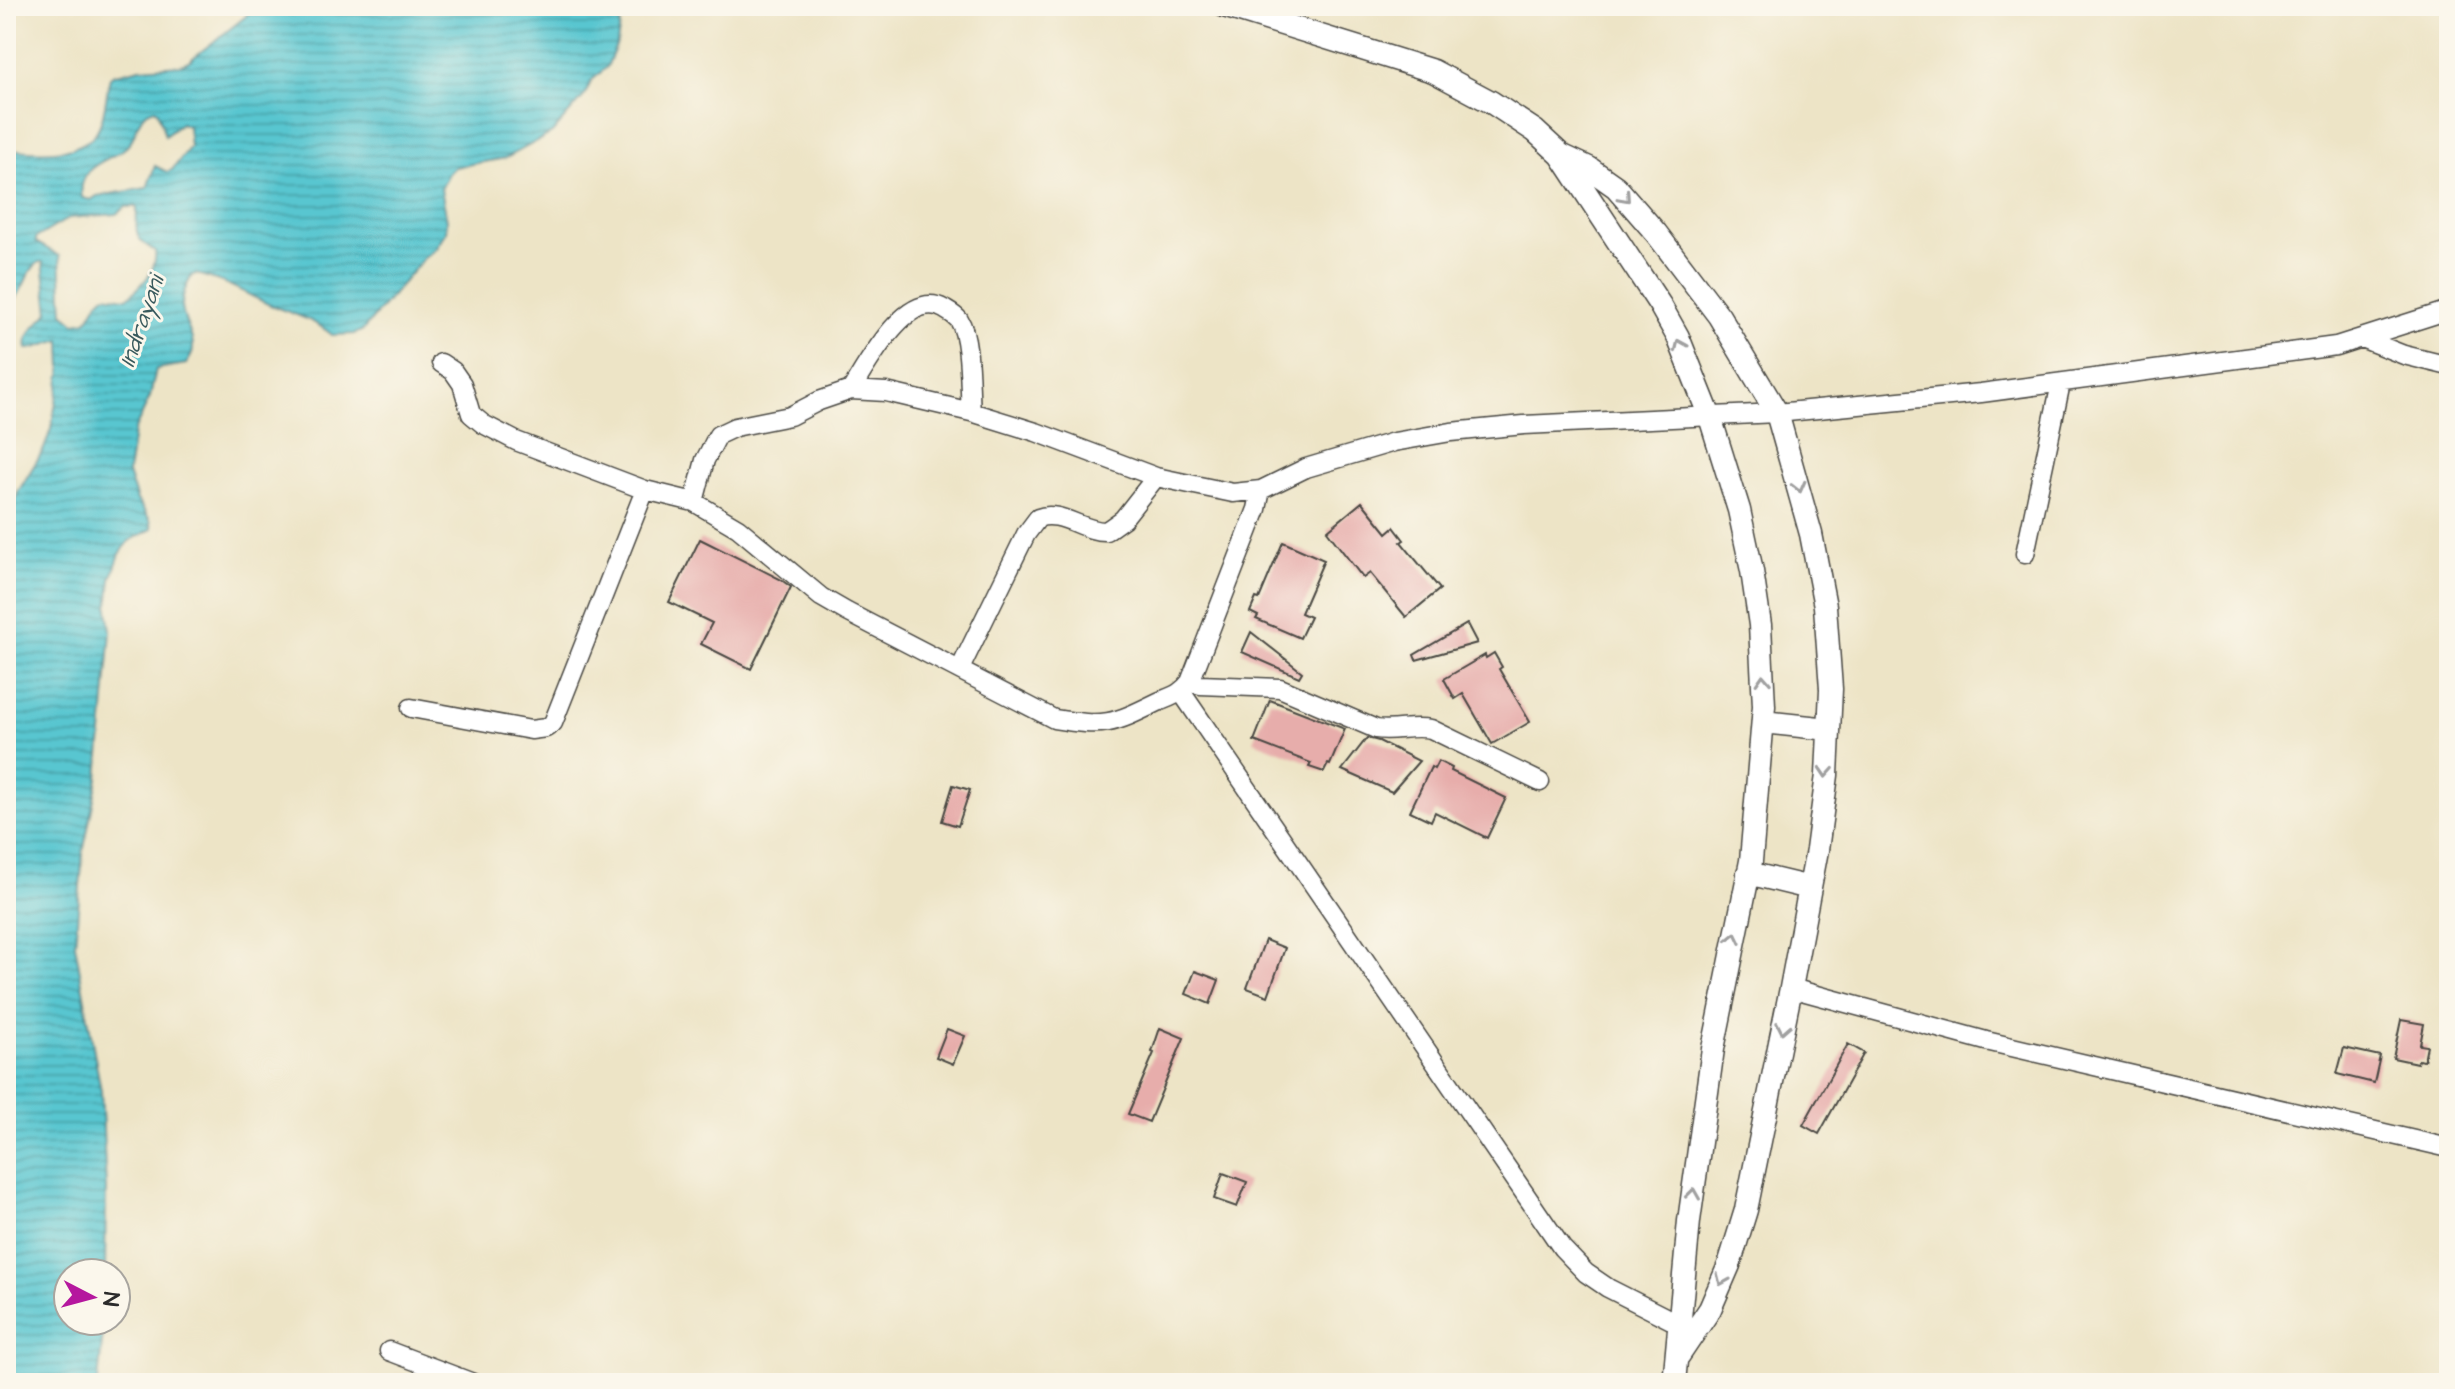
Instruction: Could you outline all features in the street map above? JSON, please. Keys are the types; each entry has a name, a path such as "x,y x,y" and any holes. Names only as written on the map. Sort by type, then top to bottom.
{"street":[{"path":"1224,6 1433,71 1535,131 1561,155 1660,305 1678,337 1710,417 1739,510 1752,571 1760,625 1763,722 1748,873 1713,1049 1689,1221 1674,1383"},
{"path":"1561,155 1589,168 1616,187 1656,233 1719,316 1777,413 1808,519 1825,606 1831,689 1825,790 1791,988 1746,1210 1729,1265 1710,1309 1678,1356"},
{"path":"851,390 886,336 907,314 925,304 939,306 958,320 964,335 971,412"},
{"path":"694,502 705,460 718,435 735,427 790,416 819,401 851,390 886,392 971,412 1036,432 1156,477 1233,493 1261,490 1306,468 1394,442 1451,432 1524,425 1777,413 1981,393 2336,346 2449,310"},
{"path":"2361,338 2404,355 2449,366"},
{"path":"441,363 453,371 462,384 471,414 483,424 516,441 645,490 694,502 738,528 821,597 1054,719 1111,723 1186,687 1280,688 1376,729 1419,726 1440,731 1540,782"},
{"path":"2025,554 2061,383"},
{"path":"960,669 1014,558 1038,518 1054,516 1097,531 1106,531 1123,519 1156,477"},
{"path":"411,708 531,730 546,728 553,723 645,490"},
{"path":"1186,687 1257,509 1261,490"},
{"path":"1186,687 1562,1248 1586,1273 1608,1288 1681,1325"},
{"path":"1763,722 1829,729"},
{"path":"1748,873 1810,888"},
{"path":"1791,988 1986,1041 2449,1148"},
{"path":"389,1351 473,1383"}],"water":[{"name":"Indrayani","path":"253,6 627,6 622,12 617,43 607,67 591,81 585,95 552,133 506,158 455,167 449,173 441,189 446,232 436,248 363,330 355,334 332,335 309,320 225,283 196,274 192,275 187,286 182,305 193,342 191,356 186,364 156,369 150,397 134,431 128,473 152,529 129,541 120,554 111,579 108,609 111,631 98,778 83,853 75,944 101,1091 106,1187 105,1257 52,1257 52,1337 102,1337 98,1382 6,1383 6,537 18,492 44,449 51,429 62,369 61,340 31,349 27,349 26,344 37,324 49,312 43,262 34,267 17,297 6,306 6,149 57,151 83,144 99,127 110,77 140,68 180,65 245,17","holes":["155,109 165,136 181,123 188,126 190,147 172,170 167,172 155,166 147,188 97,196 91,200 82,198 82,185 91,169 129,144 144,115","126,207 137,207 137,233 142,242 155,251 151,271 127,298 105,295 87,321 75,323 63,313 60,256 36,242 36,238 69,218 116,214"]}],"building":[{"path":"1362,502 1387,533 1394,527 1404,540 1401,542 1440,589 1406,617 1370,573 1363,578 1327,531"},
{"path":"700,539 791,587 751,669 701,644 712,623 669,602"},
{"path":"1283,542 1324,560 1301,613 1310,617 1300,638 1256,619 1258,616 1250,612 1256,598 1259,599"},
{"path":"1467,624 1477,643 1416,660 1414,655"},
{"path":"1251,632 1302,672 1299,677 1242,652"},
{"path":"1494,653 1502,667 1499,669 1530,722 1492,744 1463,694 1455,699 1444,679"},
{"path":"1270,700 1345,729 1324,772 1309,767 1311,763 1254,741"},
{"path":"1367,738 1419,761 1392,792 1342,770"},
{"path":"1438,761 1452,768 1451,771 1506,798 1487,838 1435,812 1431,821 1410,811 1431,767 1434,769"},
{"path":"953,785 970,790 958,826 942,821"},
{"path":"1265,940 1285,948 1268,996 1247,988"},
{"path":"1195,971 1219,980 1210,1004 1186,994"},
{"path":"2401,1020 2424,1024 2420,1045 2427,1046 2424,1061 2418,1060 2417,1063 2393,1058"},
{"path":"1160,1028 1184,1038 1149,1122 1128,1114 1154,1053"},
{"path":"947,1029 965,1036 953,1064 936,1057"},
{"path":"1848,1044 1864,1053 1819,1134 1803,1125"},
{"path":"2344,1048 2380,1056 2374,1083 2337,1074"},
{"path":"1223,1173 1247,1182 1237,1207 1214,1199"}]}
